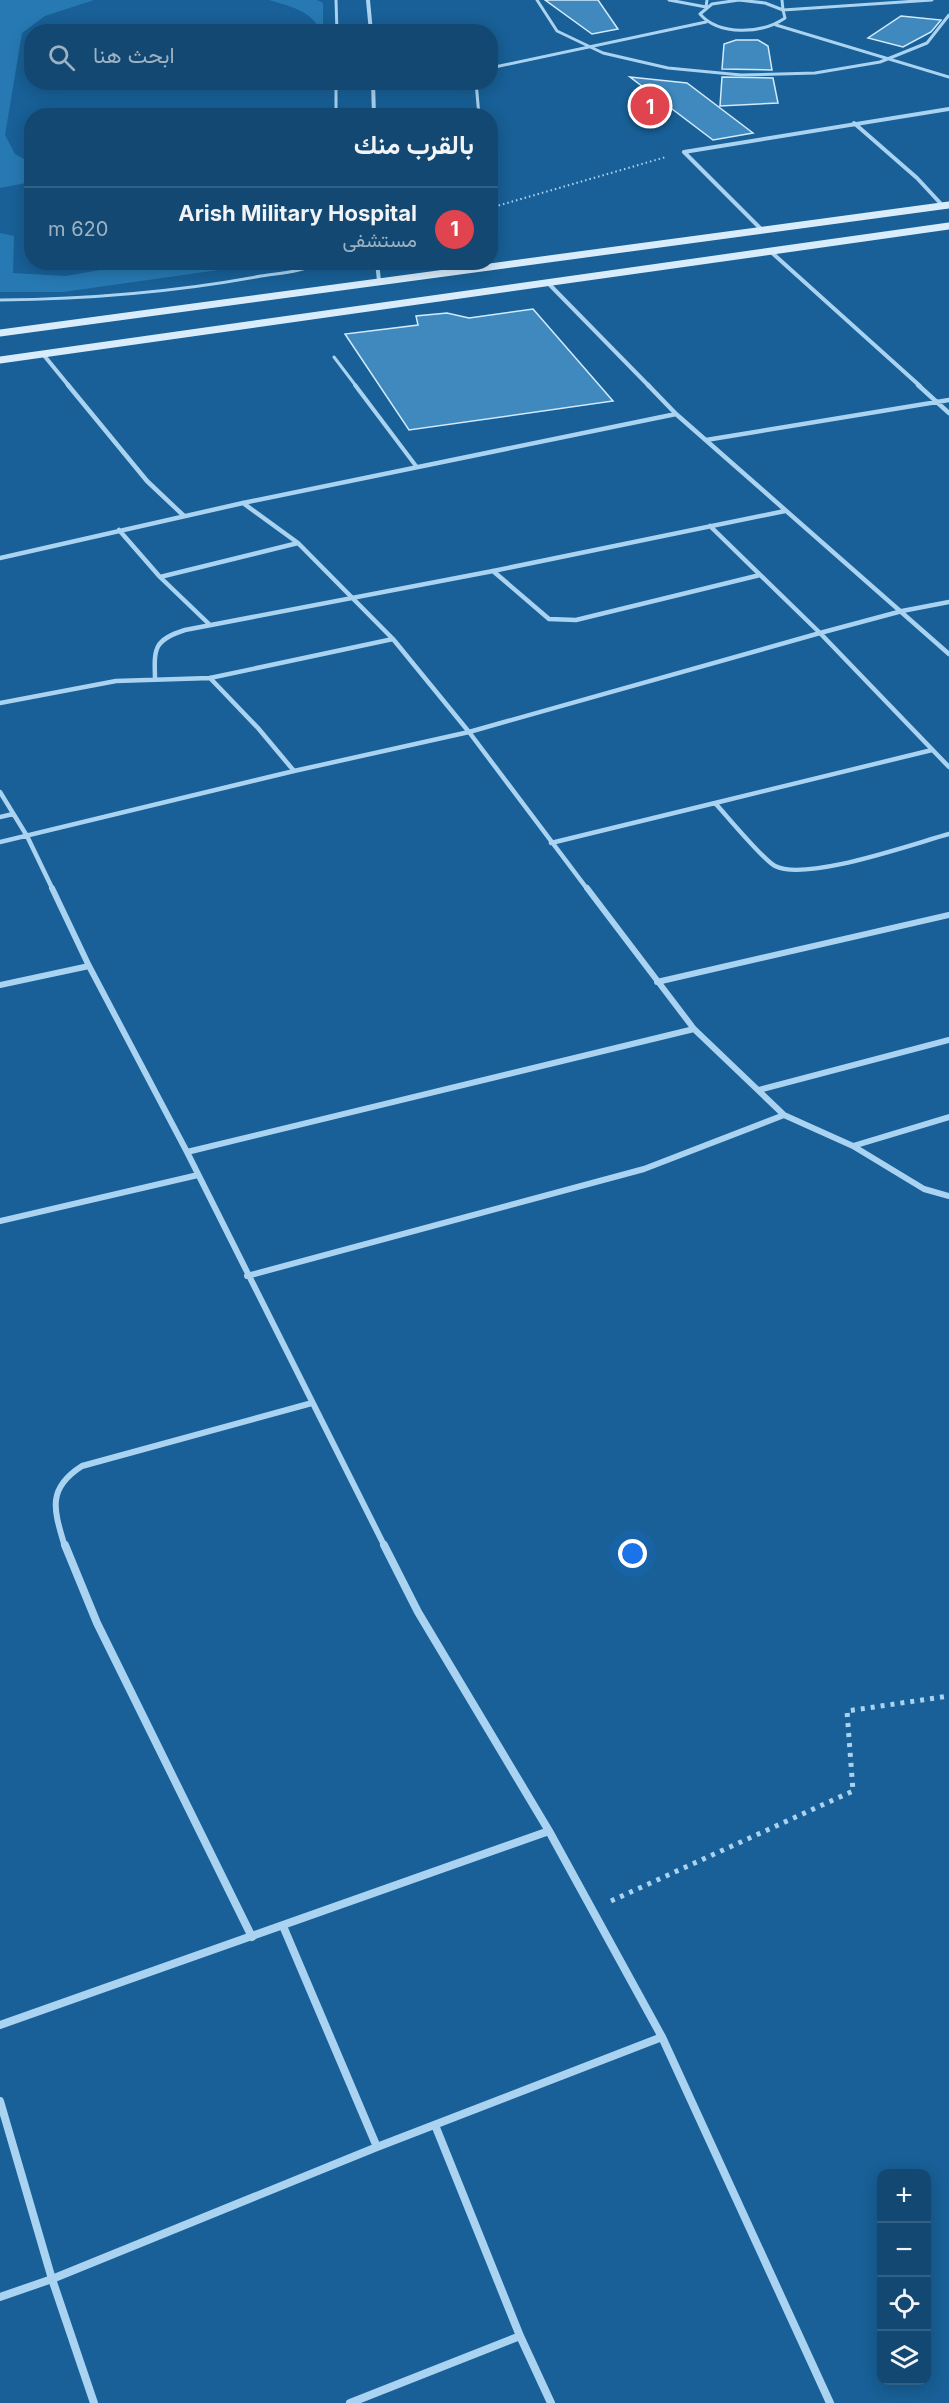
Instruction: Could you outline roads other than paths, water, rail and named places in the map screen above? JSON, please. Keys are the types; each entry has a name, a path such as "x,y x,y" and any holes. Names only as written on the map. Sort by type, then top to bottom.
{"main road":[{"path":"498,265 946,205"},
{"path":"895,212 902,218"},
{"path":"909,224 916,230"},
{"path":"0,360 546,281 949,226"},
{"path":"0,333 462,270"}],"street":[{"path":"368,0 370,24"},
{"path":"374,90 374,108"},
{"path":"762,230 684,152 949,109"},
{"path":"854,123 946,205"},
{"path":"770,251 949,413"},
{"path":"378,270 379,281"},
{"path":"546,281 676,414 949,654"},
{"path":"42,353 147,481 184,516"},
{"path":"706,441 949,400"},
{"path":"0,558 243,502 676,414"},
{"path":"243,502 298,543 353,596 393,639 469,732 694,1029 784,1115 853,1146 924,1189 949,1196"},
{"path":"155,678 154,654 157,645 164,638 209,624 493,571 785,511"},
{"path":"710,526 820,633 949,767"},
{"path":"119,530 160,577 209,624"},
{"path":"160,577 298,543"},
{"path":"493,571 549,619 556,621 576,620 760,575"},
{"path":"0,842 294,771 469,732 820,633 902,611 949,602"},
{"path":"0,703 116,681 210,678 393,639"},
{"path":"210,678 258,728 294,771"},
{"path":"551,843 932,750"},
{"path":"0,792 27,836 89,966 187,1152 418,1612 549,1831 662,2037 830,2403"},
{"path":"715,803 774,866 795,872 819,870 949,834"},
{"path":"0,817 13,814"},
{"path":"657,982 949,915"},
{"path":"0,985 89,966"},
{"path":"187,1152 694,1029"},
{"path":"759,1090 949,1040"},
{"path":"248,1275 644,1169 784,1115"},
{"path":"853,1146 949,1117"},
{"path":"0,1221 198,1175"},
{"path":"252,1937 91,1609 63,1539 56,1511 56,1491 64,1477 82,1466 312,1403"},
{"path":"0,2025 549,1831"},
{"path":"283,1926 377,2146"},
{"path":"0,2297 52,2279 377,2146 662,2037"},
{"path":"0,2101 52,2279 94,2403"},
{"path":"435,2125 520,2336 551,2403"},
{"path":"350,2403 520,2336"}],"lane":[{"path":"336,0 337,24"},
{"path":"537,0 542,17 564,35 587,47 650,66 699,73 807,73 838,70 891,59 930,43 943,29 949,15"},
{"path":"669,0 706,7 726,1 753,1 783,10 932,0"},
{"path":"706,22 700,14 706,7 707,0"},
{"path":"776,26 785,18 782,0"},
{"path":"498,66 706,22 740,30 776,26 949,77"},
{"path":"336,90 336,108"},
{"path":"477,90 478,108"},
{"path":"0,300 84,299 260,277 294,270"},
{"path":"334,357 416,466"}],"place":[{"name":"Arish Military Hospital","path":"650,106"}]}
